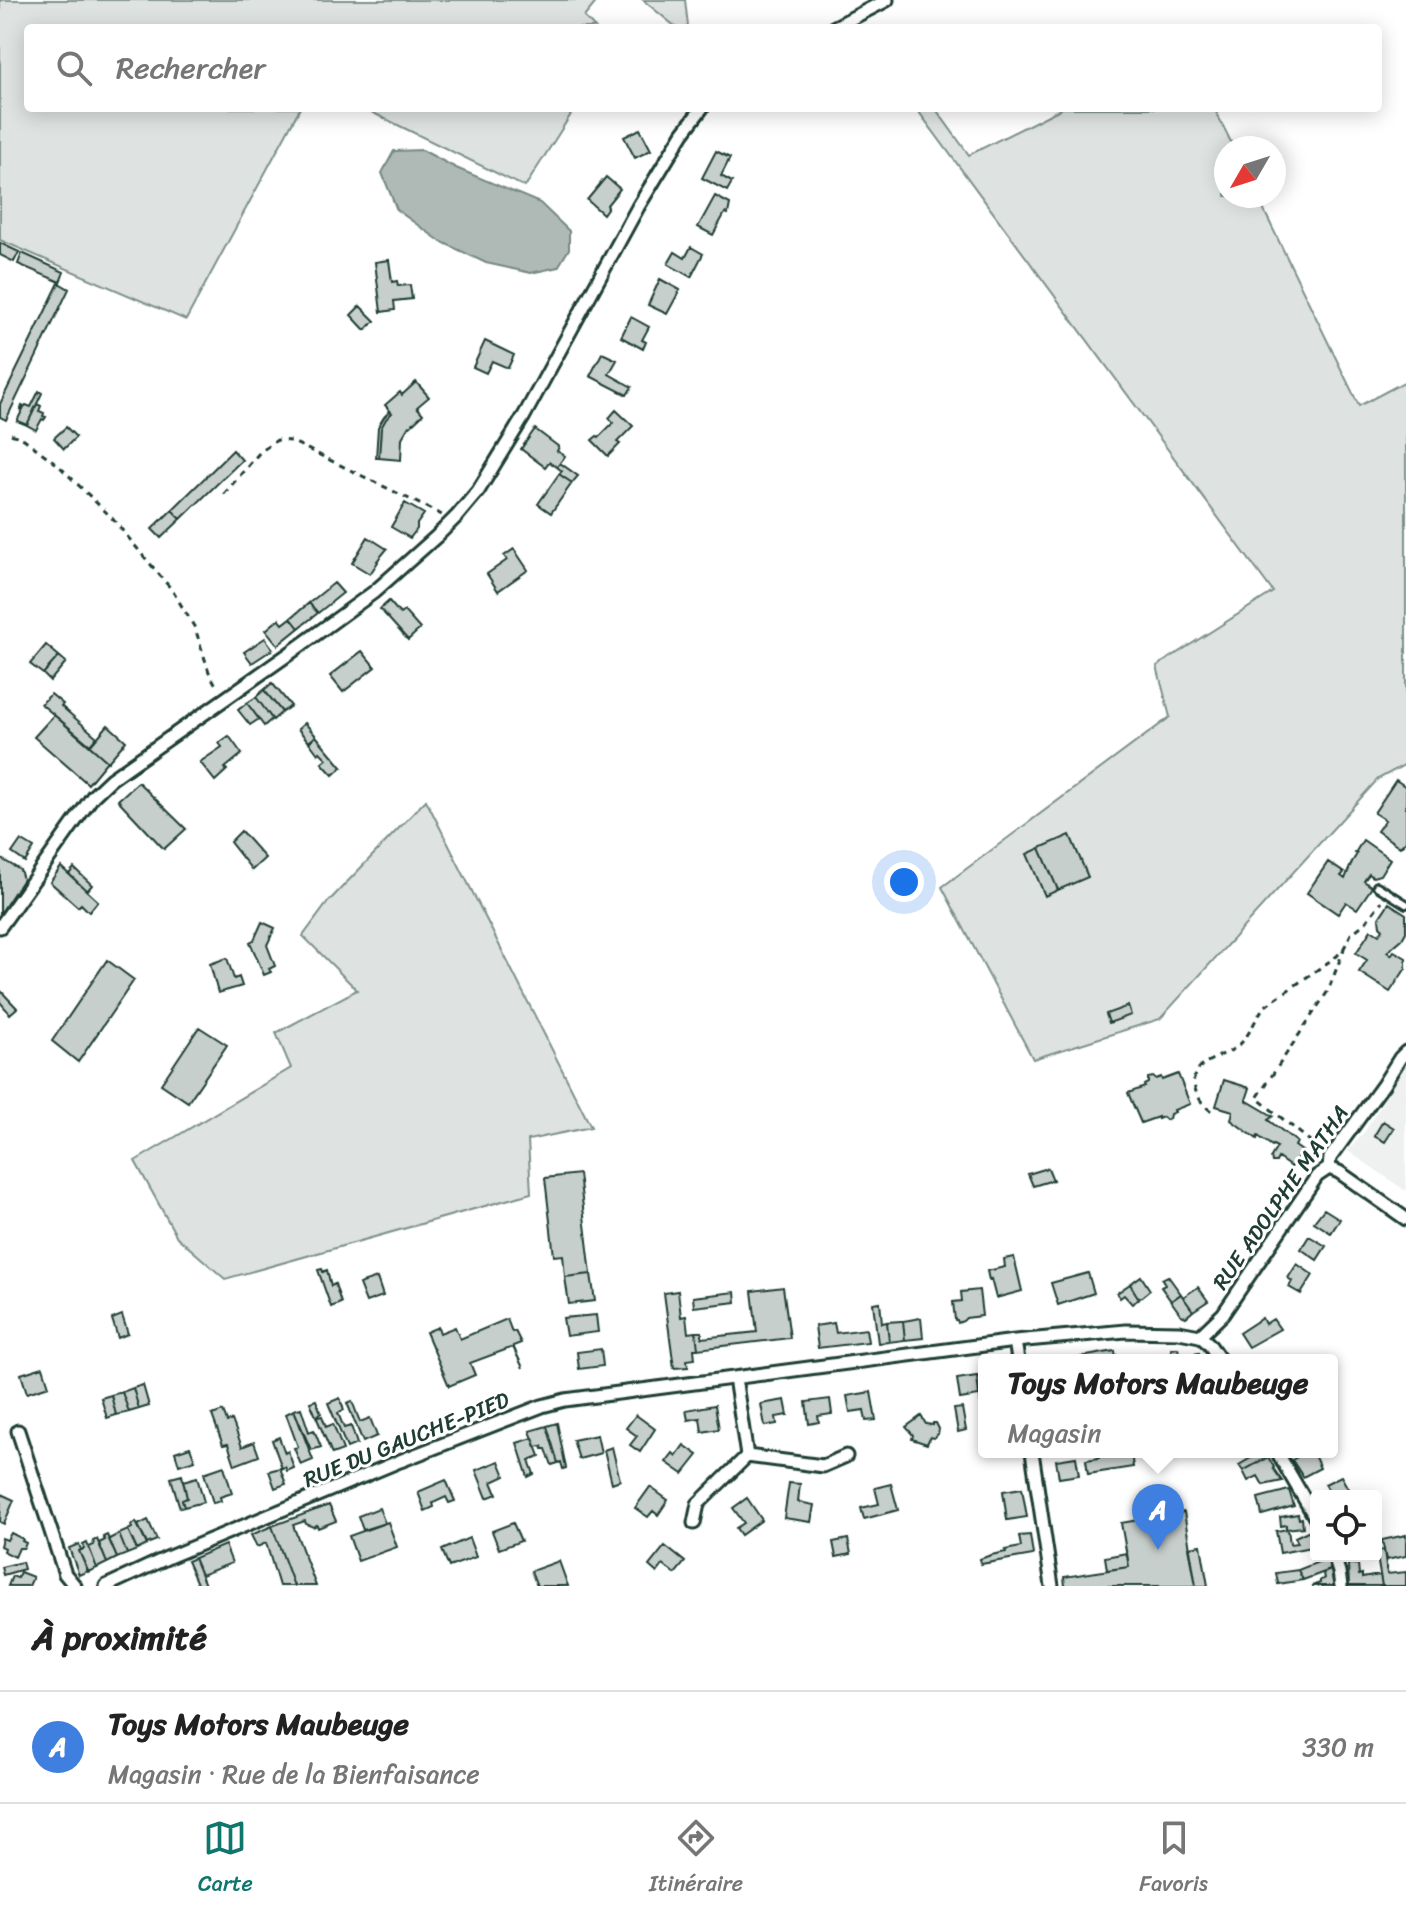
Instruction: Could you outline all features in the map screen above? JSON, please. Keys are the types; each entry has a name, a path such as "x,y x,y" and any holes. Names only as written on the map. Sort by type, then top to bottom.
{"street":[{"path":"841,24 887,0"},
{"path":"0,927 93,796 111,779 374,592 452,521 478,491 583,311 638,207 699,112"},
{"name":"RUE ADOLPHE MATHA","path":"1200,1336 1223,1314 1406,1052"},
{"path":"1330,1163 1406,1219"},
{"name":"RUE DU GAUCHE-PIED","path":"106,1586 385,1467 542,1406 565,1400 1015,1341 1126,1331 1179,1332 1200,1336"},
{"path":"1200,1336 1216,1354"},
{"path":"1015,1341 1017,1354"},
{"path":"735,1378 747,1456"},
{"path":"18,1431 65,1574 75,1586"},
{"path":"747,1456 823,1466 846,1456"},
{"path":"694,1523 698,1504 747,1456"},
{"path":"1033,1458 1052,1586"},
{"path":"1280,1458 1310,1509"},
{"path":"1335,1562 1341,1586"}],"lane":[{"path":"1377,886 1406,904"}],"path":[{"path":"11,434 24,439 57,464 111,517 172,590 195,628 209,672 224,699"},
{"path":"224,494 260,452 277,440 291,441 452,521"},
{"path":"1330,1163 1257,1098 1328,991 1351,934 1365,923 1388,893"},
{"path":"1211,1111 1196,1094 1193,1078 1198,1068 1231,1052 1243,1041 1264,1007 1344,948"}],"shaded area":[{"path":"0,0 598,0 584,17 591,24 24,24 24,112 298,112 186,320 0,240"},
{"path":"643,0 685,0 688,24 672,24"},
{"path":"371,112 572,112 525,187"},
{"path":"919,112 938,112 969,155 1054,112 1216,112 1228,136 1214,136 1214,208 1263,208 1359,406 1406,381 1406,764 1378,779 1160,1019 1033,1059 942,887 1170,717 1157,666 1273,592"},
{"path":"422,150 456,168 540,203 569,231 569,249 558,267 531,273 486,263 440,241 397,210 382,173 394,151"},
{"path":"426,800 591,1127 528,1140 531,1193 225,1279 177,1237 135,1161 291,1068 276,1033 357,990 303,936 328,902"},
{"path":"1406,1064 1406,1191 1348,1151 1365,1131"}],"building":[{"path":"640,129 651,150 635,158 624,137"},
{"path":"716,151 730,158 721,176 732,182 727,191 702,178"},
{"path":"606,177 620,189 603,214 587,200"},
{"path":"715,196 730,204 728,214 725,213 713,235 698,227"},
{"path":"0,243 19,252 14,262 0,255"},
{"path":"691,247 703,254 691,277 668,264 675,252 685,258"},
{"path":"22,253 64,272 60,282 18,264"},
{"path":"389,260 392,282 397,281 398,286 410,285 412,299 394,301 395,310 381,312 375,262"},
{"path":"660,279 680,290 667,314 648,305"},
{"path":"59,283 69,289 6,420 0,417 0,404"},
{"path":"360,306 375,321 365,330 351,315"},
{"path":"631,317 649,327 642,340 646,342 643,349 621,337"},
{"path":"485,341 514,355 508,368 492,361 486,373 473,367"},
{"path":"602,353 617,360 609,374 632,387 627,395 590,376"},
{"path":"416,382 429,397 417,407 423,414 402,438 401,460 379,458 381,428 392,413 385,405"},
{"path":"39,391 42,393 27,425 17,421 22,406 31,407"},
{"path":"37,404 46,417 36,430 27,425"},
{"path":"616,410 633,426 608,456 592,440 613,423 609,418"},
{"path":"390,411 392,413 381,428 379,458 376,458 378,427"},
{"path":"66,427 76,437 64,449 54,438"},
{"path":"535,429 559,447 557,451 565,456 557,467 549,462 545,467 521,449"},
{"path":"233,450 242,460 181,519 172,510"},
{"path":"560,463 578,476 572,483 559,474 562,471 557,467"},
{"path":"559,474 572,483 551,513 538,504"},
{"path":"405,503 424,514 410,538 391,527"},
{"path":"172,510 181,519 161,538 152,529"},
{"path":"368,537 387,549 370,574 352,563"},
{"path":"514,549 528,570 498,591 487,574 507,560 504,556"},
{"path":"334,583 343,593 318,613 309,603"},
{"path":"389,601 400,614 404,611 420,629 408,640 380,609"},
{"path":"309,603 318,613 299,628 291,618"},
{"path":"291,618 299,628 278,645 266,630 279,619 283,624"},
{"path":"265,638 273,649 252,663 244,652"},
{"path":"46,645 59,656 43,674 30,664"},
{"path":"362,651 375,667 343,692 330,676"},
{"path":"59,656 66,662 50,681 43,674"},
{"path":"272,683 291,706 282,712 264,690"},
{"path":"264,690 282,712 273,720 256,697"},
{"path":"51,694 97,737 90,745 41,704"},
{"path":"256,697 272,719 264,726 247,703"},
{"path":"247,703 259,719 250,725 238,710"},
{"path":"54,715 107,761 88,784 34,737"},
{"path":"305,723 316,736 309,742 298,729"},
{"path":"108,725 126,741 108,762 90,746"},
{"path":"229,736 242,754 215,781 200,762 222,747 219,743"},
{"path":"316,736 342,767 333,775 322,763 327,759 320,752 318,754 309,742"},
{"path":"1396,780 1406,787 1406,841 1400,847 1377,831 1385,820 1374,813"},
{"path":"138,782 186,829 164,849 118,800"},
{"path":"241,831 265,858 252,870 230,842"},
{"path":"1070,835 1088,877 1058,890 1040,848"},
{"path":"21,840 34,848 25,862 12,853"},
{"path":"1363,840 1390,859 1380,875 1373,877 1369,874 1364,881 1372,887 1357,909 1346,902 1338,914 1307,893 1328,862 1344,873 1341,876 1345,879"},
{"path":"1040,848 1058,890 1045,896 1027,854"},
{"path":"0,858 20,870 23,879 0,914"},
{"path":"61,867 98,901 89,912 81,904 78,907 50,882"},
{"path":"74,868 92,885 87,891 69,874"},
{"path":"1389,903 1406,914 1406,932 1387,952 1391,955 1394,951 1406,958 1406,968 1390,992 1359,972 1367,960 1356,953 1371,930 1379,935 1383,929 1379,918"},
{"path":"262,922 275,928 267,945 275,966 264,975 250,942 254,940"},
{"path":"227,958 234,979 239,977 242,986 218,993 210,964"},
{"path":"107,960 134,980 78,1062 52,1041"},
{"path":"0,990 17,1008 10,1014 0,1002"},
{"path":"1128,1006 1131,1015 1109,1023 1106,1014"},
{"path":"199,1027 227,1045 188,1102 161,1084"},
{"path":"1178,1074 1190,1104 1174,1110 1169,1119 1158,1117 1141,1123 1128,1093 1145,1087 1148,1078 1161,1077 1162,1080"},
{"path":"1224,1080 1250,1088 1246,1100 1273,1116 1268,1120 1297,1142 1295,1146 1302,1151 1291,1167 1278,1158 1272,1162 1271,1157 1277,1147 1258,1136 1257,1139 1231,1120 1233,1111 1216,1106"},
{"path":"1383,1121 1394,1128 1385,1142 1374,1136"},
{"path":"1048,1168 1053,1180 1033,1186 1028,1174"},
{"path":"579,1174 591,1274 565,1277 563,1255 554,1256 545,1178"},
{"path":"1324,1209 1340,1219 1331,1233 1314,1222"},
{"path":"1309,1236 1326,1246 1317,1260 1301,1249"},
{"path":"1014,1257 1022,1291 996,1298 987,1271 1005,1267 1004,1259"},
{"path":"1297,1264 1313,1275 1301,1294 1289,1287 1292,1281 1288,1278"},
{"path":"322,1269 323,1272 327,1270 331,1286 335,1284 341,1303 331,1307 318,1270"},
{"path":"1088,1273 1094,1293 1058,1305 1051,1283"},
{"path":"591,1274 595,1301 569,1304 565,1277"},
{"path":"1141,1276 1150,1290 1139,1299 1130,1284"},
{"path":"1168,1276 1181,1294 1171,1301 1161,1287 1165,1285 1162,1279"},
{"path":"377,1278 383,1296 366,1302 359,1284"},
{"path":"1130,1284 1139,1299 1132,1304 1124,1295 1120,1298 1117,1293"},
{"path":"783,1287 790,1338 698,1349 696,1332 702,1332 702,1338 757,1332 752,1291"},
{"path":"1198,1287 1208,1301 1193,1311 1183,1297"},
{"path":"979,1290 982,1316 966,1318 958,1323 953,1302 962,1301 961,1292"},
{"path":"678,1291 681,1317 686,1316 688,1333 696,1332 698,1349 694,1349 695,1359 687,1360 688,1367 674,1368 664,1293"},
{"path":"735,1292 736,1302 694,1307 693,1297"},
{"path":"1181,1294 1193,1311 1186,1317 1171,1301"},
{"path":"880,1302 882,1323 887,1322 889,1342 878,1343 873,1303"},
{"path":"122,1315 128,1334 118,1338 112,1319"},
{"path":"596,1315 598,1332 566,1336 563,1318"},
{"path":"921,1318 923,1338 905,1340 903,1321"},
{"path":"1262,1318 1265,1324 1273,1319 1280,1329 1248,1347 1239,1333"},
{"path":"507,1319 521,1343 513,1346 523,1368 513,1347 470,1363 475,1375 449,1386 426,1332 438,1327 440,1333 455,1327 460,1339"},
{"path":"903,1321 905,1340 889,1342 887,1322"},
{"path":"834,1323 836,1333 866,1329 868,1342 818,1348 815,1326"},
{"path":"1178,1348 1179,1354 1172,1354 1171,1349"},
{"path":"601,1349 603,1366 579,1369 577,1352"},
{"path":"43,1367 49,1386 27,1393 21,1374"},
{"path":"977,1376 978,1396 960,1399 957,1379"},
{"path":"143,1385 149,1406 139,1409 133,1388"},
{"path":"133,1388 139,1409 129,1412 122,1392"},
{"path":"122,1392 129,1412 116,1415 111,1395"},
{"path":"871,1392 876,1420 866,1421 864,1410 850,1412 847,1396"},
{"path":"111,1395 116,1415 107,1418 101,1398"},
{"path":"340,1398 344,1410 338,1413 344,1428 351,1426 357,1444 347,1448 328,1403"},
{"path":"830,1399 832,1414 818,1416 819,1422 809,1424 806,1402"},
{"path":"316,1400 321,1413 318,1417 322,1416 326,1427 333,1424 343,1450 332,1454 310,1402"},
{"path":"785,1400 788,1415 776,1417 777,1424 765,1426 761,1404"},
{"path":"352,1401 360,1422 370,1418 377,1436 363,1442 347,1403"},
{"path":"715,1405 719,1429 702,1432 700,1418 688,1420 686,1410"},
{"path":"301,1408 309,1432 314,1430 321,1447 311,1450 294,1410"},
{"path":"962,1408 966,1430 958,1432 954,1409"},
{"path":"294,1410 313,1460 301,1465 286,1414"},
{"path":"223,1411 227,1422 232,1420 242,1447 254,1442 259,1456 235,1465 228,1444 223,1445 212,1415"},
{"path":"636,1415 655,1429 640,1452 630,1445 637,1436 626,1428"},
{"path":"921,1416 926,1424 936,1423 939,1429 927,1444 912,1439 913,1435 906,1427"},
{"path":"557,1423 566,1468 563,1469 561,1462 558,1463 547,1426"},
{"path":"547,1426 558,1463 552,1465 546,1449 536,1447 530,1431"},
{"path":"597,1435 601,1453 579,1459 573,1440"},
{"path":"279,1437 294,1468 287,1471 285,1467 282,1468 272,1440"},
{"path":"533,1438 540,1456 529,1460 534,1474 528,1477 517,1443"},
{"path":"684,1445 698,1455 683,1474 666,1462 673,1453 676,1456"},
{"path":"190,1447 195,1460 179,1465 175,1452"},
{"path":"612,1447 620,1480 612,1483 604,1450"},
{"path":"1076,1458 1079,1475 1059,1478 1056,1460"},
{"path":"1132,1458 1133,1467 1088,1474 1086,1460"},
{"path":"1251,1458 1266,1458 1243,1471 1239,1465"},
{"path":"1269,1458 1282,1481 1263,1485 1258,1476 1248,1481 1243,1471"},
{"path":"1315,1458 1320,1468 1303,1477 1292,1460"},
{"path":"499,1461 505,1476 492,1482 497,1494 487,1498 476,1470"},
{"path":"224,1466 232,1493 213,1503 204,1473"},
{"path":"280,1468 286,1484 275,1488 269,1471"},
{"path":"182,1475 187,1498 182,1500 184,1507 180,1508 171,1478"},
{"path":"1341,1476 1349,1490 1328,1490 1325,1484"},
{"path":"197,1477 204,1502 184,1507 182,1500 187,1498 183,1481"},
{"path":"446,1480 455,1501 449,1503 446,1497 425,1511 418,1492"},
{"path":"789,1483 800,1484 798,1502 814,1505 811,1522 784,1518"},
{"path":"891,1484 898,1510 864,1519 861,1508 879,1504 875,1488"},
{"path":"650,1487 668,1500 658,1515 653,1511 648,1517 635,1508"},
{"path":"1022,1488 1027,1517 1007,1520 1003,1491"},
{"path":"1289,1490 1294,1506 1262,1515 1258,1498"},
{"path":"1,1494 14,1500 4,1524 0,1522"},
{"path":"747,1498 762,1520 741,1535 736,1528 744,1523 733,1508"},
{"path":"329,1505 336,1521 318,1528 305,1521 293,1525 316,1586 294,1586 272,1526"},
{"path":"379,1508 385,1523 363,1530 358,1516"},
{"path":"1184,1512 1196,1586 1065,1586 1064,1577 1129,1567 1121,1523"},
{"path":"1298,1514 1303,1527 1286,1529 1286,1525 1281,1526 1280,1517"},
{"path":"148,1520 157,1540 147,1544 138,1525"},
{"path":"136,1522 147,1545 137,1550 128,1530"},
{"path":"388,1522 397,1547 358,1561 349,1536"},
{"path":"513,1523 521,1541 499,1549 492,1531"},
{"path":"272,1526 294,1586 279,1586 266,1543 257,1547 251,1535"},
{"path":"1288,1529 1290,1544 1298,1543 1295,1537 1310,1530 1310,1547 1280,1553 1276,1531"},
{"path":"128,1530 137,1550 127,1554 119,1534"},
{"path":"11,1533 26,1543 24,1548 19,1548 15,1557 0,1546 2,1538 7,1540"},
{"path":"119,1534 127,1554 117,1558 109,1539"},
{"path":"107,1535 117,1558 107,1563 99,1543"},
{"path":"1030,1535 1033,1555 981,1564 980,1559 1021,1547 1019,1536"},
{"path":"1406,1535 1406,1556 1386,1560 1382,1540"},
{"path":"469,1538 476,1557 449,1567 442,1550"},
{"path":"97,1539 107,1563 97,1568 89,1547"},
{"path":"848,1539 851,1554 836,1557 833,1542"},
{"path":"87,1543 97,1568 88,1572 79,1551"},
{"path":"79,1544 88,1571 79,1575 69,1548"},
{"path":"225,1545 232,1563 201,1575 194,1558"},
{"path":"1201,1545 1208,1586 1196,1586 1189,1547"},
{"path":"665,1546 685,1562 675,1574 663,1565 657,1573 649,1566"},
{"path":"1382,1550 1387,1574 1406,1572 1406,1586 1382,1586 1378,1562 1382,1562"},
{"path":"1127,1553 1129,1567 1107,1570 1105,1557"},
{"path":"194,1558 205,1585 198,1586 187,1561"},
{"path":"559,1561 568,1586 537,1586 531,1571"},
{"path":"22,1562 24,1569 3,1575 1,1567"},
{"path":"1318,1562 1330,1562 1333,1569 1303,1580 1298,1570"},
{"path":"1358,1564 1362,1578 1380,1575 1382,1586 1349,1586 1348,1565"},
{"path":"1298,1570 1303,1580 1278,1584 1276,1573"},
{"path":"1331,1570 1334,1586 1312,1586 1324,1579 1323,1573"},
{"path":"20,1572 33,1577 29,1586 8,1586 12,1576 17,1578"}],"place":[{"name":"Toys Motors Maubeuge","path":"1158,1550"}]}
